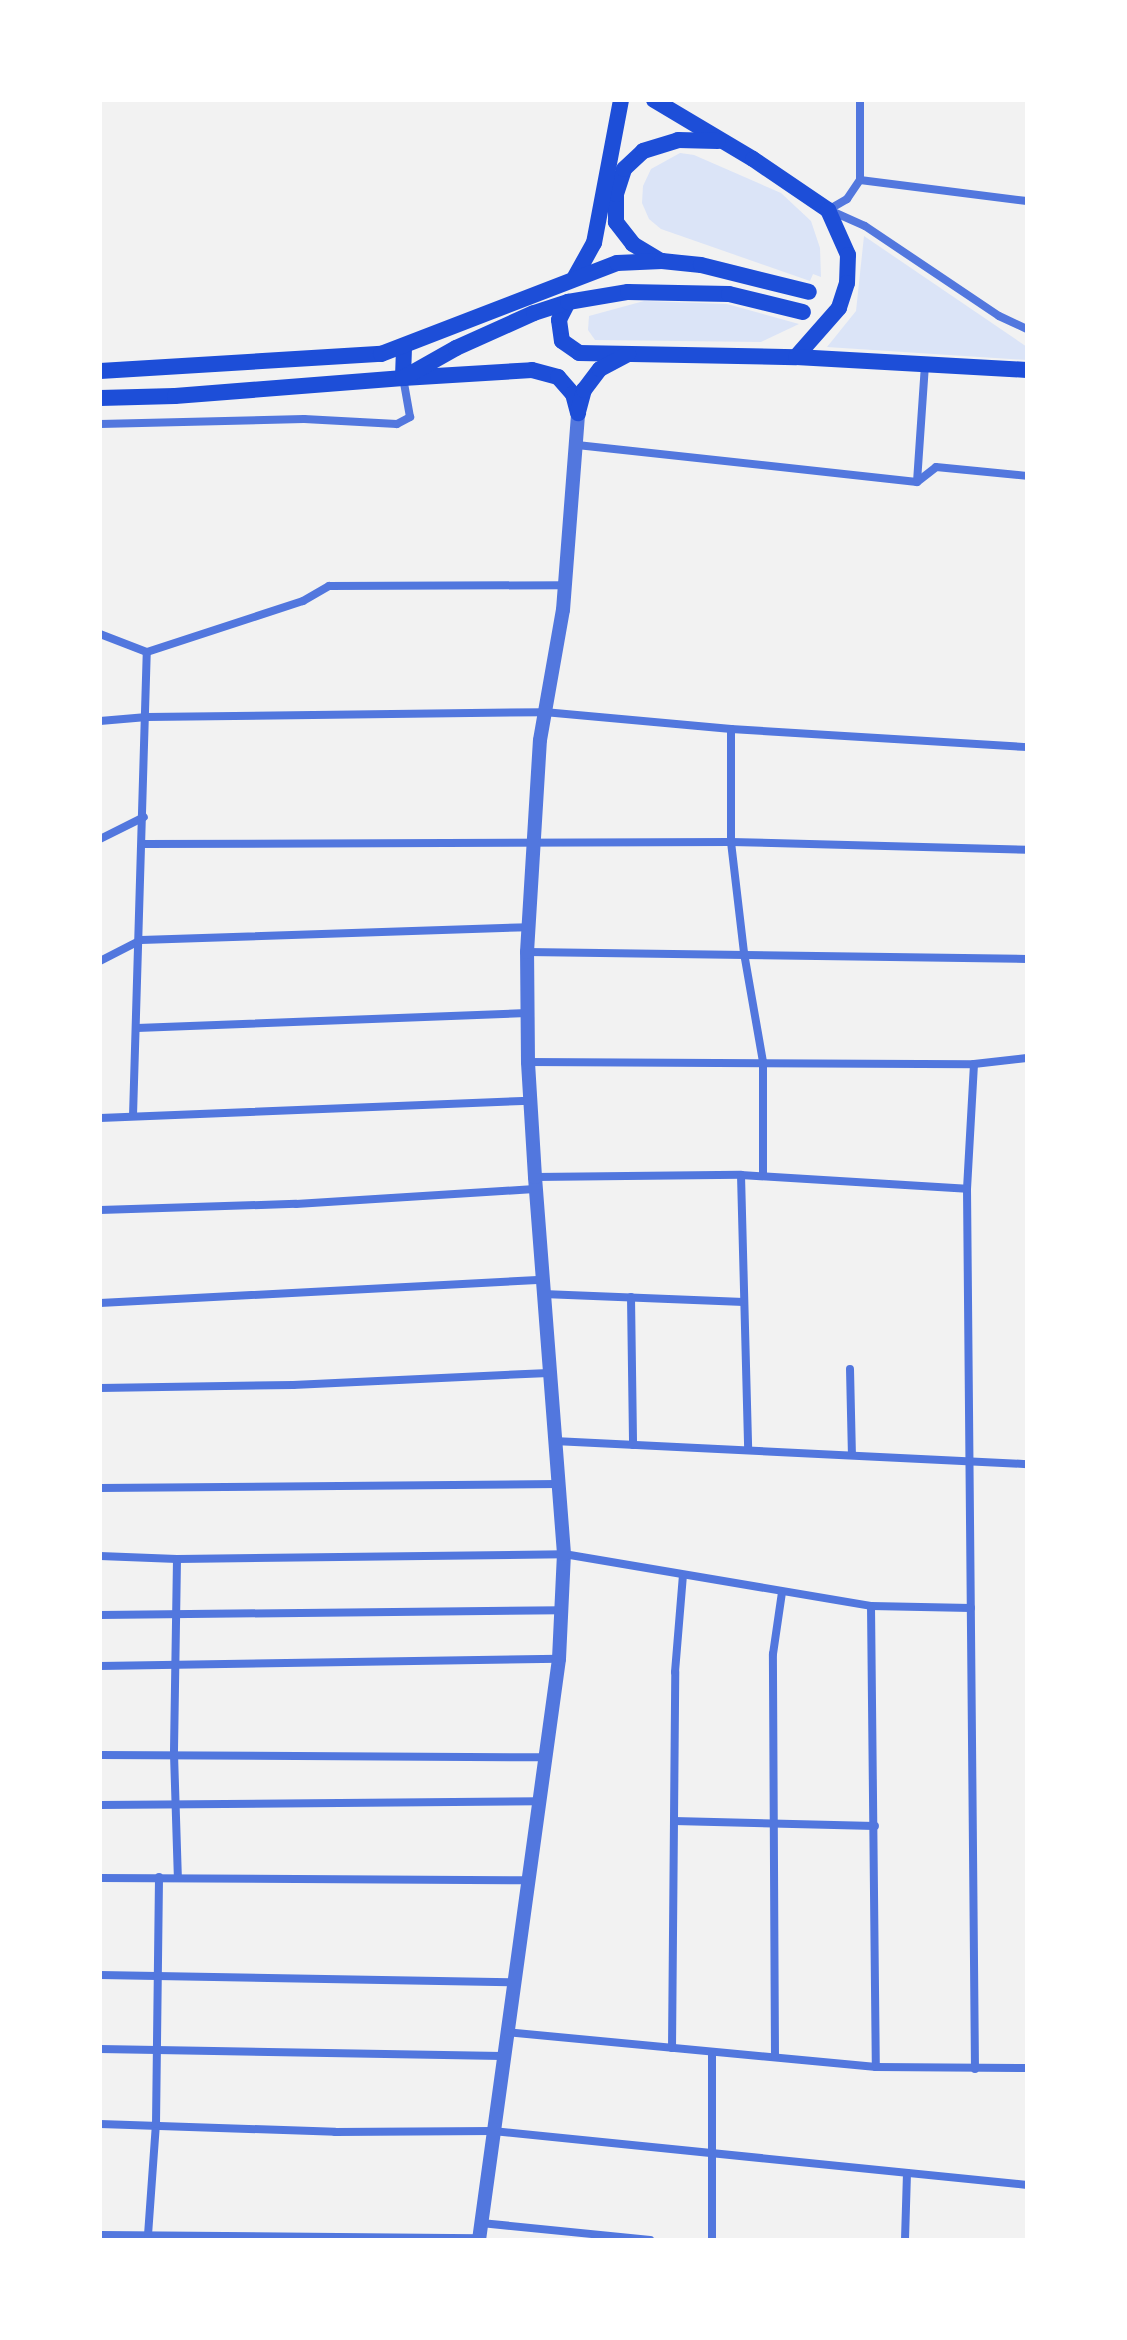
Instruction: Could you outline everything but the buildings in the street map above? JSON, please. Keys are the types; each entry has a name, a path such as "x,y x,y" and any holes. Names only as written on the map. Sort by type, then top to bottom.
{"main road":[{"path":"575,277 594,243 621,100"},
{"path":"654,100 718,141 753,159 828,210 848,255 847,283 839,308 796,357"},
{"path":"662,261 633,244 616,222 616,194 624,169 643,151 678,140 718,141"},
{"path":"100,371 381,354 404,348 575,277 617,263 662,261 737,273 809,292"},
{"path":"403,378 456,348 568,302 628,292 683,290 729,294 803,312"},
{"path":"568,302 559,320 562,341 579,353 796,357 1027,370"},
{"path":"403,378 404,348"},
{"path":"578,413 584,390 600,369 630,353"},
{"path":"100,398 175,396 532,370 558,377 573,394 578,413"}],"street":[{"path":"828,210 847,199 860,180 860,100"},
{"path":"860,180 1027,201"},
{"path":"828,210 865,226 999,316 1027,329"},
{"path":"917,482 925,365"},
{"path":"100,424 304,419 397,424 410,417 403,378"},
{"path":"480,2234 505,2032 559,1659 564,1554 535,1183 528,1062 527,952 544,712 564,585 578,413"},
{"path":"577,445 917,482 936,467 1027,476"},
{"path":"100,634 147,652 303,601 329,586 564,585"},
{"path":"133,1116 141,940 147,652"},
{"path":"100,721 147,717 544,712 731,729 1027,747"},
{"path":"731,729 731,842 744,953 763,1062 763,1176"},
{"path":"100,839 144,817"},
{"path":"143,844 731,842 1027,850"},
{"path":"100,961 141,940 528,927"},
{"path":"527,952 1027,959"},
{"path":"137,1028 527,1013"},
{"path":"528,1062 974,1064 1027,1058"},
{"path":"974,1064 967,1189 975,2069"},
{"path":"100,1118 530,1101"},
{"path":"100,1210 296,1204 535,1183 741,1175 967,1189"},
{"path":"741,1175 748,1450"},
{"path":"100,1303 543,1287 631,1297 744,1302"},
{"path":"631,1297 633,1445"},
{"path":"850,1369 852,1454"},
{"path":"100,1388 293,1385 549,1373"},
{"path":"554,1441 1027,1464"},
{"path":"100,1488 558,1484"},
{"path":"100,1556 177,1559 564,1554 871,1606 971,1608"},
{"path":"177,1559 174,1754 178,1878"},
{"path":"672,2048 675,1672 683,1575"},
{"path":"775,2057 773,1654 782,1592"},
{"path":"871,1606 876,2067"},
{"path":"100,1615 561,1610"},
{"path":"100,1666 559,1659"},
{"path":"100,1755 546,1757"},
{"path":"100,1805 539,1801"},
{"path":"674,1821 875,1826"},
{"path":"148,2235 156,2124 159,1877"},
{"path":"100,1878 528,1880"},
{"path":"100,1975 512,1982"},
{"path":"505,2032 876,2067 1027,2068"},
{"path":"100,2049 502,2056"},
{"path":"712,2052 712,2240"},
{"path":"100,2124 335,2132 493,2131 1027,2185"},
{"path":"905,2240 907,2173"},
{"path":"100,2235 480,2234 650,2240"}],"shaded area":[{"path":"680,153 694,155 781,193 811,221 820,248 821,277 813,274 810,281 661,229 649,219 642,203 643,186 651,169"},
{"path":"864,236 1027,347 1027,360 827,347 856,311"},
{"path":"644,301 727,304 799,324 761,342 595,340 588,330 589,316"}]}
